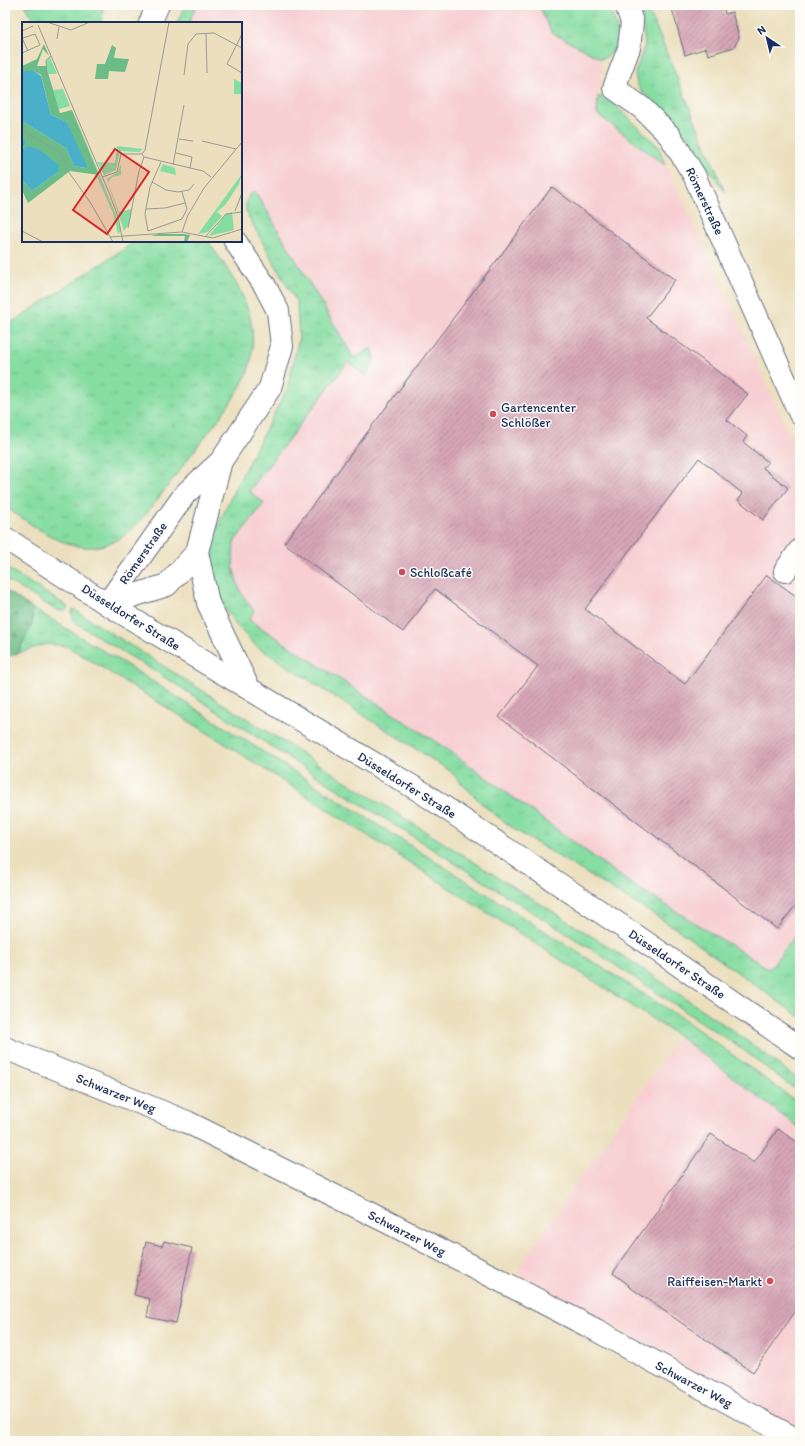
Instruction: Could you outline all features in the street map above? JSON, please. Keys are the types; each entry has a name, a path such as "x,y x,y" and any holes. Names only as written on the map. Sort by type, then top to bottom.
{"street":[{"path":"150,22 158,5"},
{"name":"Römerstraße","path":"626,5 632,22 629,48 614,88 642,108 670,136 694,175 800,414"},
{"name":"Römerstraße","path":"107,604 184,494 221,461 270,388 282,346 278,311 266,286 236,242"},
{"name":"Römerstraße","path":"107,604 167,585 197,552 221,461"},
{"name":"Düsseldorfer Straße","path":"5,538 107,604 420,791 800,1048"},
{"path":"785,571 800,550"},
{"path":"197,552 208,603 248,688"},
{"name":"Schwarzer Weg","path":"5,1048 186,1122 389,1223 582,1323 798,1441"}],"shaded area":[{"path":"198,5 591,5 601,59 601,86 598,96 614,104 659,147 665,165 682,198 800,458 800,949 772,984 236,611 226,526 328,344 242,193 242,22 189,22 194,10"},
{"path":"679,1036 800,1129 800,1429 516,1272"}],"green space":[{"path":"25,5 103,5 101,22 35,22"},
{"path":"185,5 198,5 194,10 189,22 177,22"},
{"path":"539,5 608,5 617,29 615,47 609,55 601,59 551,32"},
{"path":"644,13 648,13 653,20 725,192 669,114 642,92 637,84 635,73 645,45 642,16"},
{"path":"598,96 614,104 659,147 665,165 597,114"},
{"path":"255,191 354,358 372,348 374,359 366,376 348,362 249,491 264,503 234,542 233,567 240,591 254,611 249,620 447,749 627,881 769,969 800,930 800,1017 674,927 515,830 484,806 450,771 256,646 236,625 219,599 213,570 211,547 218,526 234,490 287,389 299,338 297,303 246,211 246,202 250,194"},
{"path":"134,242 209,242 233,279 246,306 252,334 252,353 247,374 234,398 139,521 131,530 116,541 94,547 82,547 59,540 47,534 5,507 5,327"},
{"path":"5,567 68,607 65,611 56,610 5,579"},
{"path":"5,590 32,608 32,624 18,653 5,658"},
{"path":"32,608 122,662 686,1021 800,1104 800,1129 679,1036 213,736 67,646 47,644 18,653 32,624"},
{"path":"73,609 634,963 746,1040 800,1081 800,1093 742,1049 591,949 301,766 177,685 76,623 72,616"}],"building":[{"path":"671,5 723,5 725,14 732,12 739,38 734,47 708,55 706,48 685,55"},
{"path":"552,187 675,280 646,318 748,394 727,420 747,436 743,442 768,462 763,468 788,488 763,520 738,500 743,494 699,458 585,609 685,684 767,575 800,599 800,900 777,929 499,717 538,666 435,589 403,632 284,543"},
{"path":"778,1129 800,1144 800,1305 753,1372 628,1286 629,1285 613,1273 711,1134 754,1163"},
{"path":"164,1241 192,1248 176,1323 147,1317 150,1299 134,1295 146,1242 162,1246"}],"place":[{"name":"Gartencenter Schlößer","path":"493,414"},
{"name":"Schloßcafé","path":"402,572"},
{"name":"Raiffeisen-Markt","path":"770,1281"}]}
